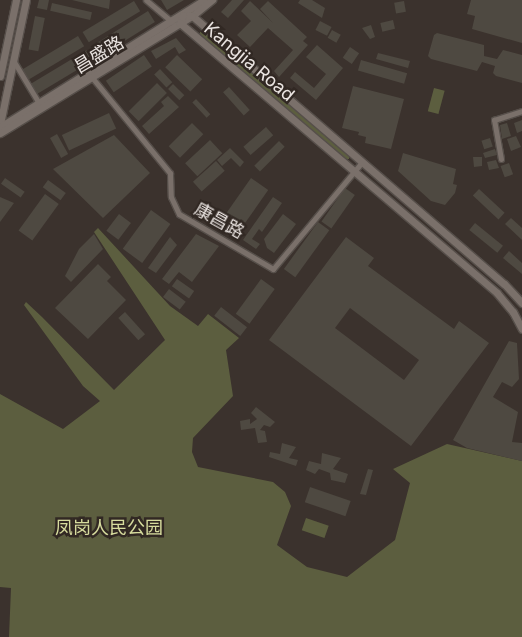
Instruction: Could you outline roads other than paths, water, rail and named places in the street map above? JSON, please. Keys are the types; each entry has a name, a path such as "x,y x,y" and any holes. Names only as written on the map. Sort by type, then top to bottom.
{"street":[{"path":"0,76 16,0"},
{"path":"0,125 26,0"},
{"path":"146,0 176,24"},
{"path":"182,15 204,0"},
{"name":"昌盛路","path":"0,133 40,105 192,16 212,0"},
{"name":"Kangjia Road","path":"522,303 510,289 192,16 182,15 176,24 497,293 513,312 522,329"},
{"path":"13,60 40,105"},
{"name":"康昌路","path":"90,75 170,173 171,198 179,214 273,269 362,162"},
{"name":"昌盛路","path":"0,125 40,105"},
{"path":"501,159 494,120 522,111"}],"park label":[{"name":"凤岗人民公园","path":"109,528"}]}
